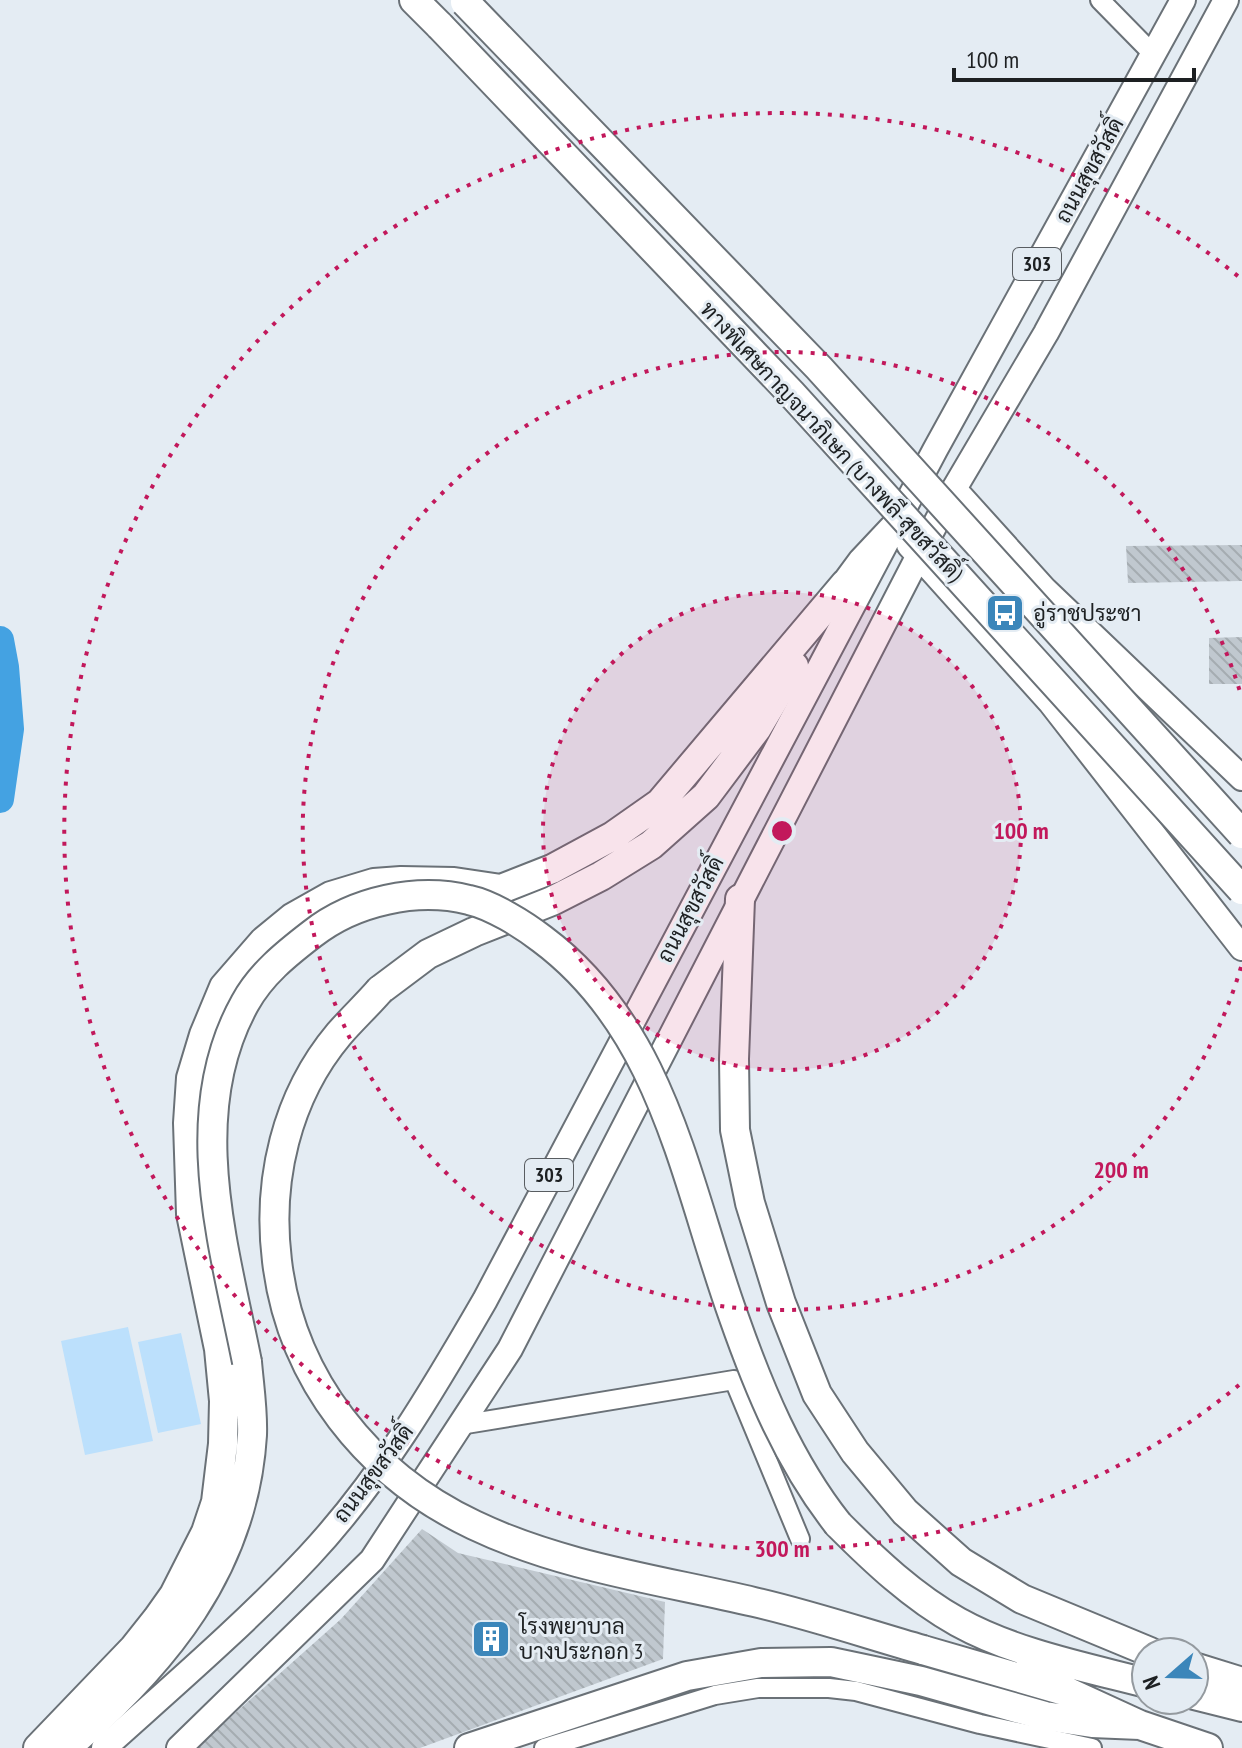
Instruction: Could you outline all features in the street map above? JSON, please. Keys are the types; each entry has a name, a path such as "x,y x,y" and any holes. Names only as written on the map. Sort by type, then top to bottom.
{"highway":[{"name":"ทางพิเศษกาญจนาภิเษก (บางพลี-สุขสวัสดิ์)","path":"414,0 791,393 1242,890"},
{"name":"ทางพิเศษกาญจนาภิเษก (บางพลี-สุขสวัสดิ์)","path":"462,0 819,368 1242,834"},
{"path":"38,1748 134,1648 157,1619 174,1595 199,1546 216,1502 224,1401 219,1349 191,1214 188,1123 191,1078 204,1035 224,987 264,941 292,918 331,896 374,883 401,881 454,882 501,889 552,869 613,836 660,803 893,529"},
{"path":"845,584 757,728 706,796 662,835 601,876 428,954 380,990 337,1036 305,1087 281,1146 275,1192 274,1238 279,1281 289,1323 332,1411 370,1453 404,1481 474,1525 535,1549 758,1603 1068,1692 1140,1725 1208,1748"},
{"path":"66,1748 107,1713 158,1659 202,1599 243,1494 252,1434 247,1362 216,1200 211,1121 221,1060 245,1002 276,962 326,923 367,904 421,895 471,900 526,926 559,952 601,993 637,1050 678,1138 732,1314 765,1397 799,1470 838,1524 912,1590 958,1622 1010,1644 1130,1678"},
{"path":"740,899 734,1059 735,1130 758,1231 781,1303 817,1394 855,1452 905,1512 961,1562 1022,1599 1130,1644"},
{"path":"469,1748 687,1676 761,1663 831,1662 921,1681 1045,1716 1092,1723 1140,1725"},
{"path":"1210,1672 1242,1682"},
{"path":"1210,1699 1242,1707"}],"main road":[{"name":"ถนนสุขสวัสดิ์","path":"104,1748 256,1609 310,1555 398,1444 485,1300 893,529 1183,0"},
{"name":"ถนนสุขสวัสดิ์","path":"179,1748 372,1560 510,1349 954,489 1046,333 1226,0"},
{"path":"954,489 1045,590 1242,778"},
{"path":"893,529 1051,703 1242,948"}],"street":[{"path":"1100,0 1153,54"},
{"path":"460,1425 734,1380 800,1539"},
{"path":"544,1748 715,1695 758,1688 829,1688 856,1691 980,1724 1092,1748"}],"shaded area":[{"path":"128,1327 153,1441 85,1455 61,1341"},
{"path":"181,1333 201,1424 158,1433 138,1342"}],"building":[{"path":"1242,545 1242,581 1128,583 1126,546"},
{"path":"1242,637 1242,684 1209,684 1209,638"},
{"name":"โรงพยาบาล บางประกอก 3","path":"422,1529 458,1553 665,1602 663,1659 420,1748 196,1748 341,1619"}],"waterway":[{"path":"0,640 10,729 0,799"}],"place":[{"name":"อู่ราชประชา","path":"1005,613"},
{"name":"โรงพยาบาล บางประกอก 3","path":"491,1639"}]}
